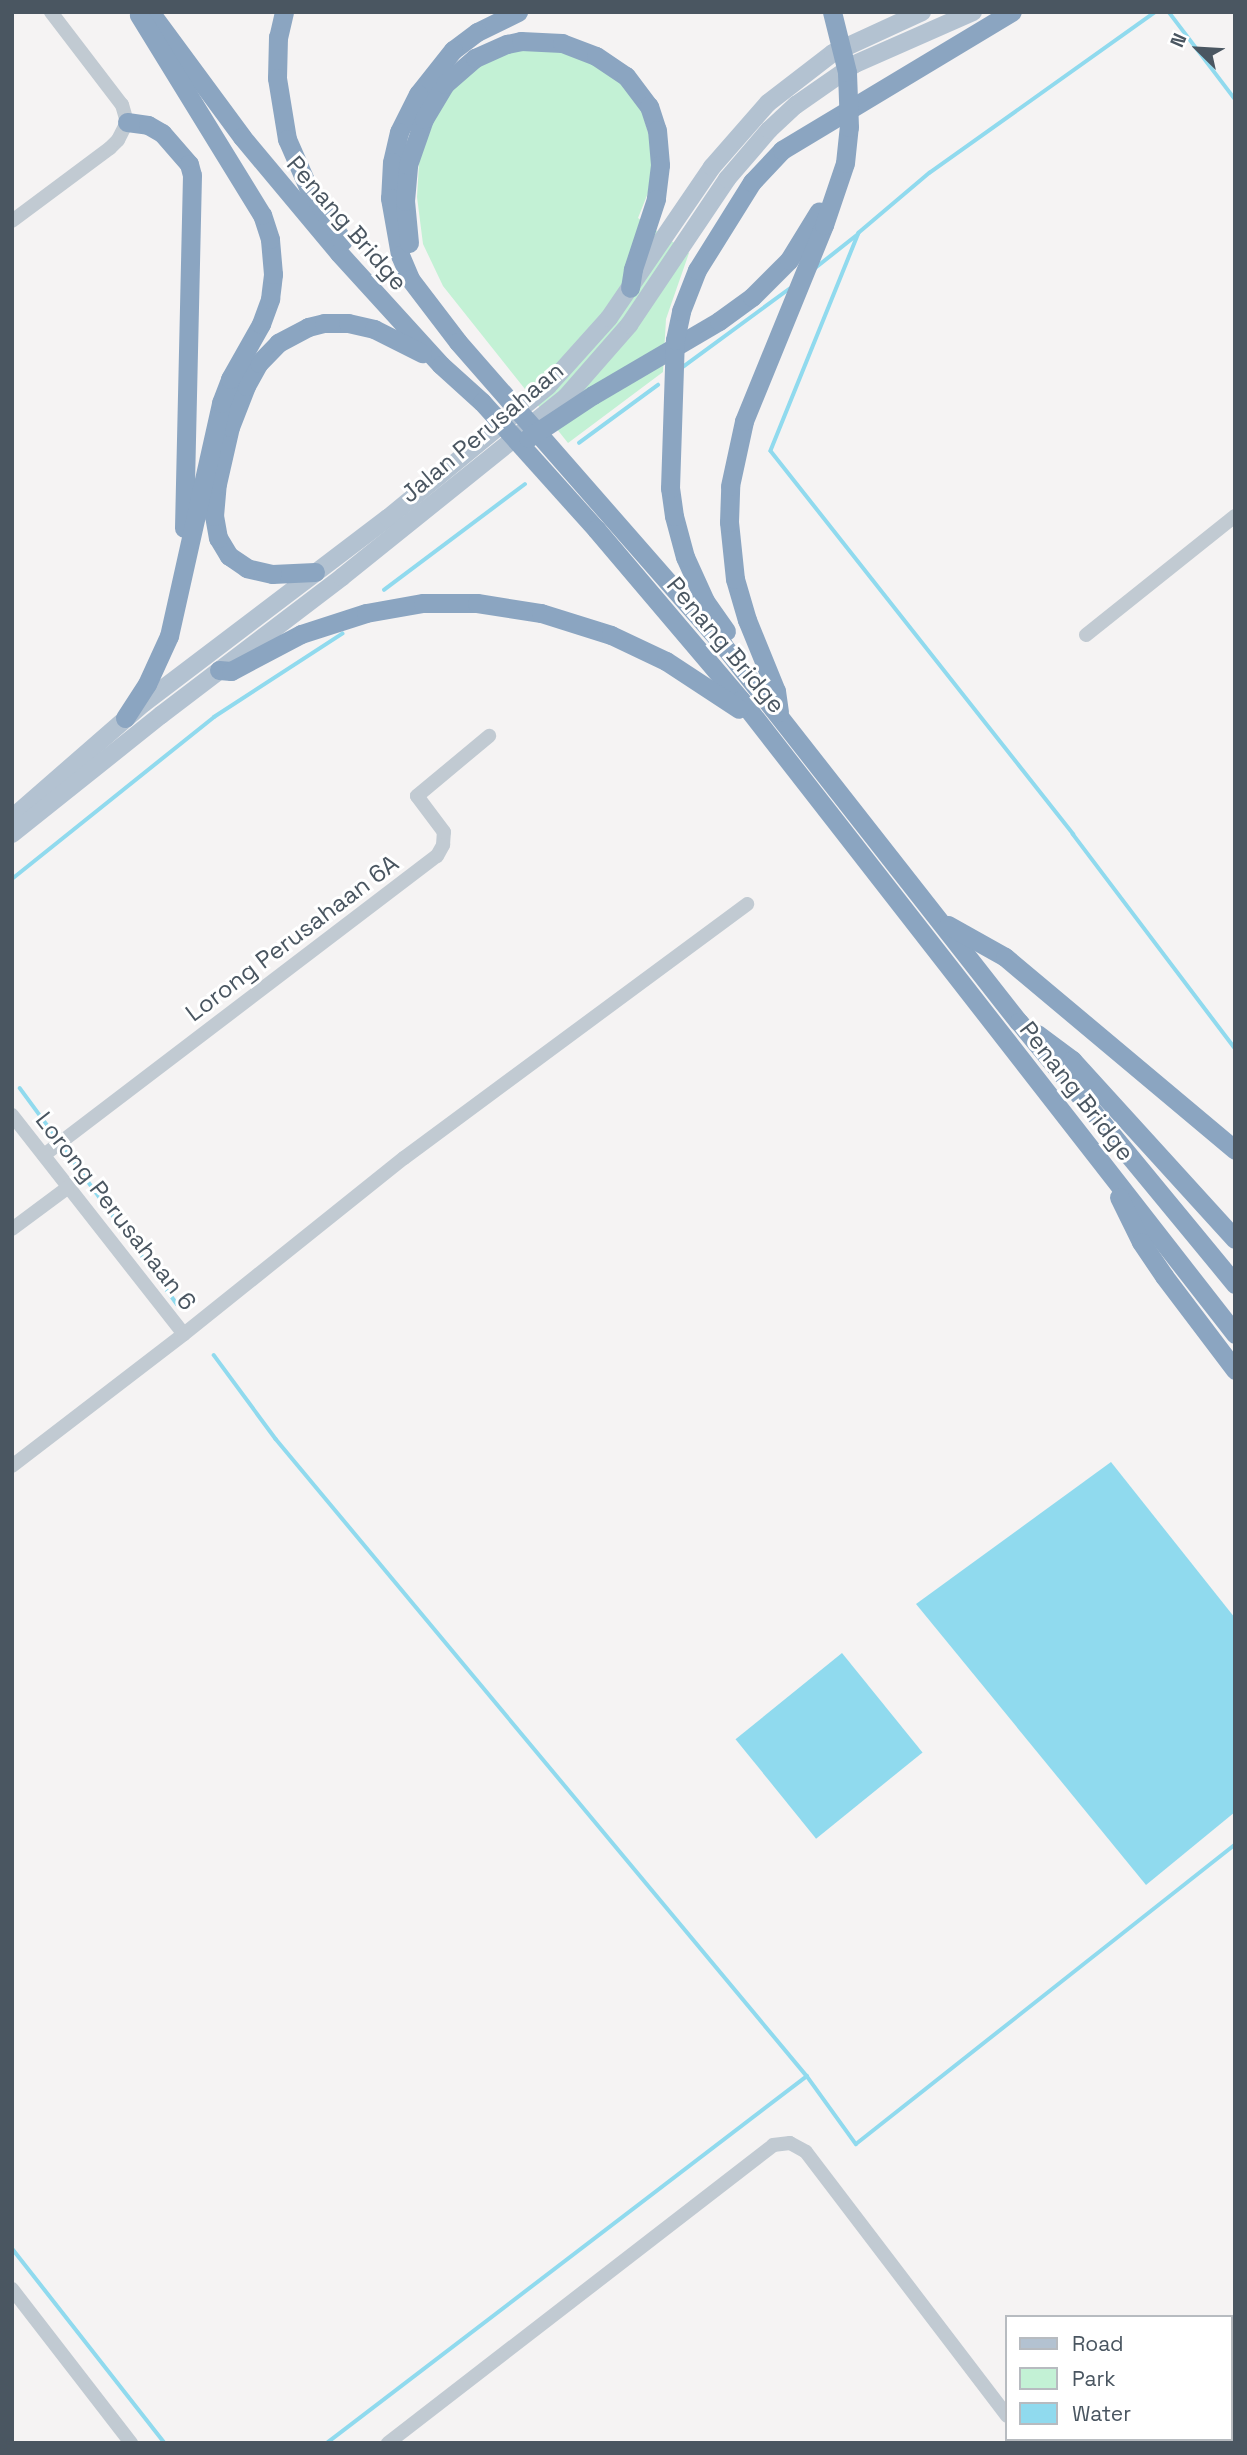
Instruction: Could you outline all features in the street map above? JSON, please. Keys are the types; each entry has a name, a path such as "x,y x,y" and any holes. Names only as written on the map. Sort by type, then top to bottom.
{"highway":[{"path":"125,718 163,652 186,564 221,403 230,379 256,335 272,287 272,258 267,226 256,203 138,12"},
{"name":"Penang Bridge","path":"150,12 242,137 374,292 441,365 482,402 596,529 760,724 1235,1334"},
{"path":"284,12 277,61 284,124 293,155 308,187 374,292"},
{"name":"Penang Bridge","path":"518,12 477,32 453,50 418,94 399,132 390,182 393,227 406,272 471,358 593,493 729,652 1019,1022 1235,1284"},
{"path":"780,716 776,691 740,600 732,560 730,486 744,421 837,193 846,154 849,109 847,72 832,12"},
{"path":"729,652 728,633 705,601 680,543 670,488 675,340 681,311 697,270 751,182 782,150 1012,12"},
{"path":"426,298 406,230 408,165 418,133 436,95 466,64 490,50 521,41 562,43 596,55 626,76 649,106 657,130 660,165 654,212 633,269 630,288"},
{"path":"127,122 148,125 162,133 189,164 192,175 186,564"},
{"path":"509,446 533,436 593,395 736,309 783,267 822,207 837,193"},
{"path":"321,568 272,574 247,568 229,556 216,531 216,498 224,450 240,398 253,373 278,343 307,327 331,322 384,332 441,365"},
{"path":"219,670 232,671 301,634 366,613 423,603 494,605 570,620 644,649 701,682 760,724"},
{"path":"941,921 1005,957 1235,1150"},
{"name":"Penang Bridge","path":"1019,1022 1072,1060 1235,1239"},
{"path":"1104,1164 1141,1242 1235,1370"}],"main road":[{"name":"Jalan Perusahaan","path":"12,818 125,718 530,403 581,352 630,288 722,153 786,86 848,44 922,12"},
{"name":"Jalan Perusahaan","path":"12,834 219,670 342,578 509,446 566,397 596,367 642,308 680,248 744,158 769,130 806,96 855,64 972,12"}],"street":[{"path":"12,221 110,148 118,140 127,122 122,105 51,12"},
{"path":"1086,635 1235,516"},
{"name":"Lorong Perusahaan 6A","path":"44,1156 437,856 443,845 444,832 417,796 489,736"},
{"path":"12,1466 184,1334 404,1158 747,904"},
{"name":"Lorong Perusahaan 6","path":"12,1115 184,1334"},
{"path":"12,1229 67,1188"},
{"path":"388,2443 752,2160 773,2145 790,2143 806,2152 1006,2415"},
{"path":"12,2289 131,2443"}],"green space":[{"path":"532,45 585,56 628,89 642,112 650,139 652,166 648,193 638,218 689,253 666,319 663,372 568,443 443,286 423,244 417,197 420,146 440,95 480,59"}],"water":[{"path":"1111,1462 1235,1618 1235,1812 1146,1885 916,1604"},
{"path":"842,1653 923,1752 816,1839 736,1739"}],"waterway":[{"path":"1156,12 930,173 859,233 771,451 1073,834 1235,1048"},
{"path":"1169,12 1235,99"},
{"path":"814,269 857,235"},
{"path":"683,367 789,289"},
{"path":"579,443 658,385"},
{"path":"384,590 525,484"},
{"path":"12,879 214,717 342,634"},
{"path":"20,1088 53,1133"},
{"path":"66,1151 177,1304"},
{"path":"214,1355 276,1439 807,2076"},
{"path":"327,2443 807,2076 856,2144 1235,1845"},
{"path":"12,2248 165,2443"}]}
